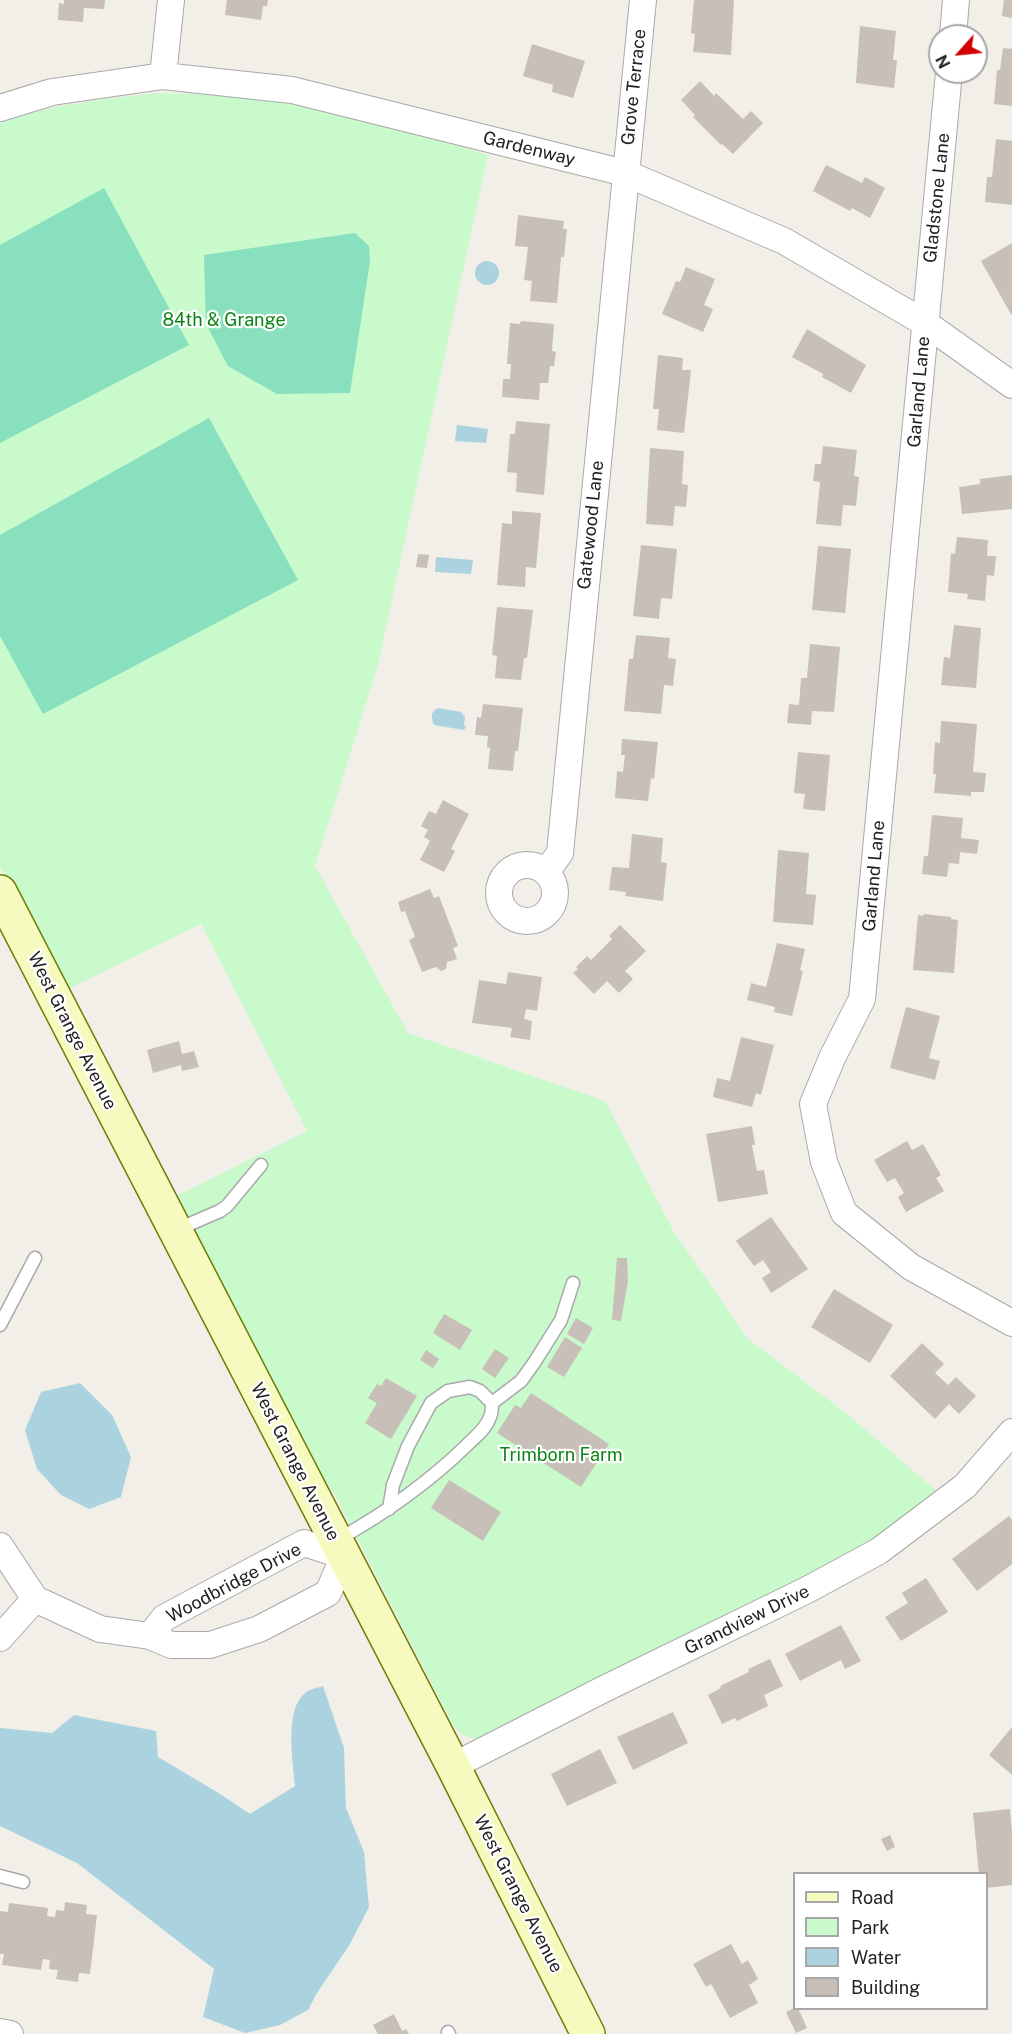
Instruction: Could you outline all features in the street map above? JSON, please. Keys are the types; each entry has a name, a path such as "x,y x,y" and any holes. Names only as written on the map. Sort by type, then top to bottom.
{"street":[{"path":"163,76 171,0"},
{"name":"Grove Terrace","path":"625,173 643,0"},
{"path":"954,24 956,0"},
{"name":"Gardenway","path":"0,108 52,92 163,76 292,90 625,173 784,241 925,323 1012,385"},
{"name":"Gladstone Lane","path":"925,323 948,84"},
{"name":"Gatewood Lane","path":"546,872 560,853 625,173"},
{"name":"Garland Lane","path":"925,323 862,999 831,1058 813,1104 824,1162 844,1213 911,1267 1012,1323"},
{"name":"West Grange Avenue","path":"0,892 453,1766 588,2034"},
{"name":"Grandview Drive","path":"453,1766 807,1590 879,1551 965,1486 1012,1432"},
{"name":"Woodbridge Drive","path":"35,1599 100,1629 150,1636 171,1645 210,1645 259,1629 328,1593 340,1548 304,1543 164,1618 150,1636"},
{"path":"0,1546 35,1599 0,1638"},
{"path":"0,2032 10,2034"}],"lane":[{"path":"175,1230 220,1211 261,1165"},
{"path":"0,1325 34,1258"},
{"path":"340,1548 450,1462 483,1429 491,1417 492,1403 521,1380 561,1320 573,1283"},
{"path":"389,1509 393,1485 408,1446 431,1403 448,1391 470,1387 480,1391 492,1403"},
{"path":"0,1876 23,1882"}],"green space":[{"path":"158,93 225,96 291,104 390,126 488,155 378,665 315,866 408,1033 605,1101 674,1232 747,1338 847,1414 940,1494 867,1546 486,1738 467,1737 453,1725 336,1497 280,1408 172,1198 307,1131 201,924 64,991 0,867 0,123 58,107"},
{"path":"104,188 189,345 0,443 0,245"},
{"name":"84th & Grange","path":"355,233 369,246 370,261 350,393 277,394 228,366 206,324 204,255"},
{"path":"209,418 298,580 43,714 0,636 0,535"}],"water":[{"path":"487,261 495,265 499,273 495,281 487,285 479,281 475,273 479,265"},
{"path":"457,425 488,429 486,443 455,441"},
{"path":"436,557 473,560 471,574 435,572"},
{"path":"438,708 461,712 465,717 464,730 434,725 432,715"},
{"path":"80,1383 112,1415 131,1457 121,1497 89,1509 61,1495 37,1469 25,1430 41,1392"},
{"path":"323,1686 344,1748 346,1808 364,1852 369,1907 350,1944 308,2010 280,2025 245,2033 203,2017 214,1969 77,1863 0,1826 0,1728 52,1733 74,1715 156,1731 158,1757 250,1814 295,1786 291,1737 294,1711 298,1701 305,1693"}],"building":[{"path":"64,0 105,0 104,9 84,8 83,22 58,20 59,3 64,4"},
{"path":"227,0 268,0 267,6 263,6 261,20 225,15"},
{"path":"694,0 734,0 731,55 693,52 695,34 691,33"},
{"path":"1004,0 1012,0 1012,18 1002,16"},
{"path":"860,26 896,31 893,60 897,60 894,88 856,83"},
{"path":"532,44 585,61 573,98 552,92 553,85 523,76"},
{"path":"1003,48 1012,49 1012,106 994,104 997,70 1000,70"},
{"path":"700,81 714,96 716,93 743,119 751,111 763,123 733,154 693,117 695,115 681,100"},
{"path":"996,139 1012,141 1012,205 985,202 987,177 992,177"},
{"path":"826,165 862,183 865,177 885,188 870,218 852,208 850,211 813,191"},
{"path":"518,215 564,221 563,229 567,229 564,257 561,257 557,303 530,301 532,281 524,280 528,247 515,246"},
{"path":"1012,243 1012,316 981,261"},
{"path":"686,267 715,279 704,305 713,309 703,332 662,314 676,281 680,282"},
{"path":"521,321 554,324 552,351 556,352 554,366 550,366 548,383 540,383 539,400 502,397 503,379 510,379 511,364 507,364 510,323 520,324"},
{"path":"807,329 866,365 851,393 792,357"},
{"path":"658,355 683,358 682,370 691,370 684,433 657,430 659,409 653,409"},
{"path":"516,421 550,424 544,495 516,492 517,473 507,472 510,434 515,434"},
{"path":"823,446 857,450 854,476 859,477 856,506 843,505 841,526 816,524 820,482 813,481 815,464 821,464"},
{"path":"650,448 684,451 682,484 688,485 686,507 675,506 673,526 646,524"},
{"path":"1012,475 1012,509 962,514 959,487 980,484 980,479"},
{"path":"512,511 541,513 536,568 526,567 525,587 497,585 502,523 512,524"},
{"path":"957,537 988,540 987,556 996,556 994,576 987,575 985,601 967,599 968,594 948,592 951,553 955,554"},
{"path":"641,545 677,549 672,599 661,598 659,619 633,616"},
{"path":"818,546 851,549 845,613 812,610"},
{"path":"418,554 429,555 427,568 416,567"},
{"path":"497,607 533,610 527,658 524,658 521,680 495,678 497,656 492,655"},
{"path":"954,625 981,628 976,688 941,685 944,657 950,658"},
{"path":"636,635 670,638 668,658 676,659 673,686 664,685 661,714 624,711 629,659 633,659"},
{"path":"810,644 840,647 834,712 812,711 811,725 787,723 789,704 799,705 801,678 807,678"},
{"path":"483,704 523,708 518,751 515,751 513,771 488,769 490,748 487,747 488,736 475,735 477,717 481,718"},
{"path":"941,721 977,724 973,772 986,773 984,792 971,792 971,796 934,793 935,742 940,743"},
{"path":"622,739 658,742 654,779 651,778 648,801 615,798 617,771 623,772 625,755 621,755"},
{"path":"798,752 830,755 825,811 803,809 805,794 794,793"},
{"path":"443,800 469,814 451,849 455,851 444,872 420,860 430,841 424,837 428,830 421,826 429,811 436,814"},
{"path":"932,815 963,818 961,838 979,840 977,854 960,852 959,864 949,863 947,877 922,874 924,856 928,856"},
{"path":"632,834 663,838 661,862 667,863 663,901 625,896 626,892 609,890 612,867 629,868"},
{"path":"778,850 809,853 806,894 816,895 813,925 773,922"},
{"path":"430,889 434,898 439,896 458,946 453,948 457,959 447,962 446,969 441,971 436,967 422,972 409,940 415,937 405,911 401,912 398,902"},
{"path":"924,914 958,920 954,973 913,970 918,915 923,916"},
{"path":"620,925 646,951 625,971 633,979 619,993 607,981 594,994 573,973 587,956 591,960 612,939 609,936"},
{"path":"777,943 805,949 800,970 803,971 792,1016 774,1012 775,1007 747,1000 751,983 766,987"},
{"path":"508,972 542,977 537,1011 526,1009 524,1019 532,1021 530,1040 510,1037 512,1028 472,1023 479,980 506,984"},
{"path":"906,1007 940,1016 929,1058 940,1061 935,1080 890,1068"},
{"path":"741,1037 774,1045 761,1095 756,1093 752,1107 713,1097 717,1078 730,1081"},
{"path":"179,1041 182,1054 194,1051 199,1067 182,1071 181,1065 153,1073 147,1050"},
{"path":"752,1126 755,1145 752,1145 757,1171 764,1170 768,1194 718,1202 706,1134"},
{"path":"907,1141 912,1150 923,1144 941,1175 936,1178 944,1191 906,1212 898,1197 904,1193 895,1178 887,1182 874,1160"},
{"path":"771,1217 808,1269 771,1293 762,1278 771,1272 763,1260 754,1266 736,1241"},
{"path":"617,1258 627,1258 628,1281 621,1321 612,1320"},
{"path":"834,1289 893,1325 870,1363 811,1327"},
{"path":"444,1314 472,1330 460,1350 433,1333"},
{"path":"576,1318 593,1328 584,1344 567,1334"},
{"path":"565,1337 582,1348 564,1377 547,1367"},
{"path":"922,1343 944,1364 935,1373 948,1385 956,1377 976,1396 959,1414 949,1404 935,1419 890,1376"},
{"path":"495,1349 509,1358 495,1378 482,1369"},
{"path":"426,1350 439,1359 433,1368 420,1360"},
{"path":"386,1378 417,1396 391,1439 365,1423 377,1403 368,1398 377,1384 381,1386"},
{"path":"531,1393 609,1444 581,1487 497,1433 515,1405 521,1408"},
{"path":"449,1480 501,1512 483,1541 431,1508"},
{"path":"1009,1516 1012,1520 1012,1564 977,1591 952,1559"},
{"path":"926,1578 948,1612 901,1641 885,1617 908,1603 902,1593"},
{"path":"841,1625 861,1661 845,1669 841,1660 800,1681 785,1654"},
{"path":"770,1659 783,1686 764,1695 768,1706 737,1721 735,1718 722,1724 708,1695 721,1688 720,1686 749,1672 748,1669"},
{"path":"673,1712 688,1743 633,1770 617,1737"},
{"path":"1012,1727 1012,1775 989,1755"},
{"path":"600,1749 617,1783 567,1806 551,1774"},
{"path":"1010,1809 1012,1885 988,1888 988,1872 979,1872 973,1813"},
{"path":"890,1835 895,1847 887,1851 881,1839"},
{"path":"65,1902 87,1905 86,1914 97,1915 90,1974 79,1973 78,1982 56,1979 58,1970 49,1969 50,1960 43,1959 41,1970 2,1965 4,1954 0,1954 0,1911 8,1912 9,1903 48,1908 47,1916 55,1917 56,1910 64,1911"},
{"path":"731,1944 742,1964 748,1960 758,1979 749,1985 758,2003 730,2018 711,1984 706,1987 693,1964"},
{"path":"793,2008 799,2010 807,2028 796,2033 786,2012"},
{"path":"394,2014 402,2031 406,2029 409,2034 378,2034 373,2025"}],"park label":[{"name":"Trimborn Farm","path":"561,1455"}]}
